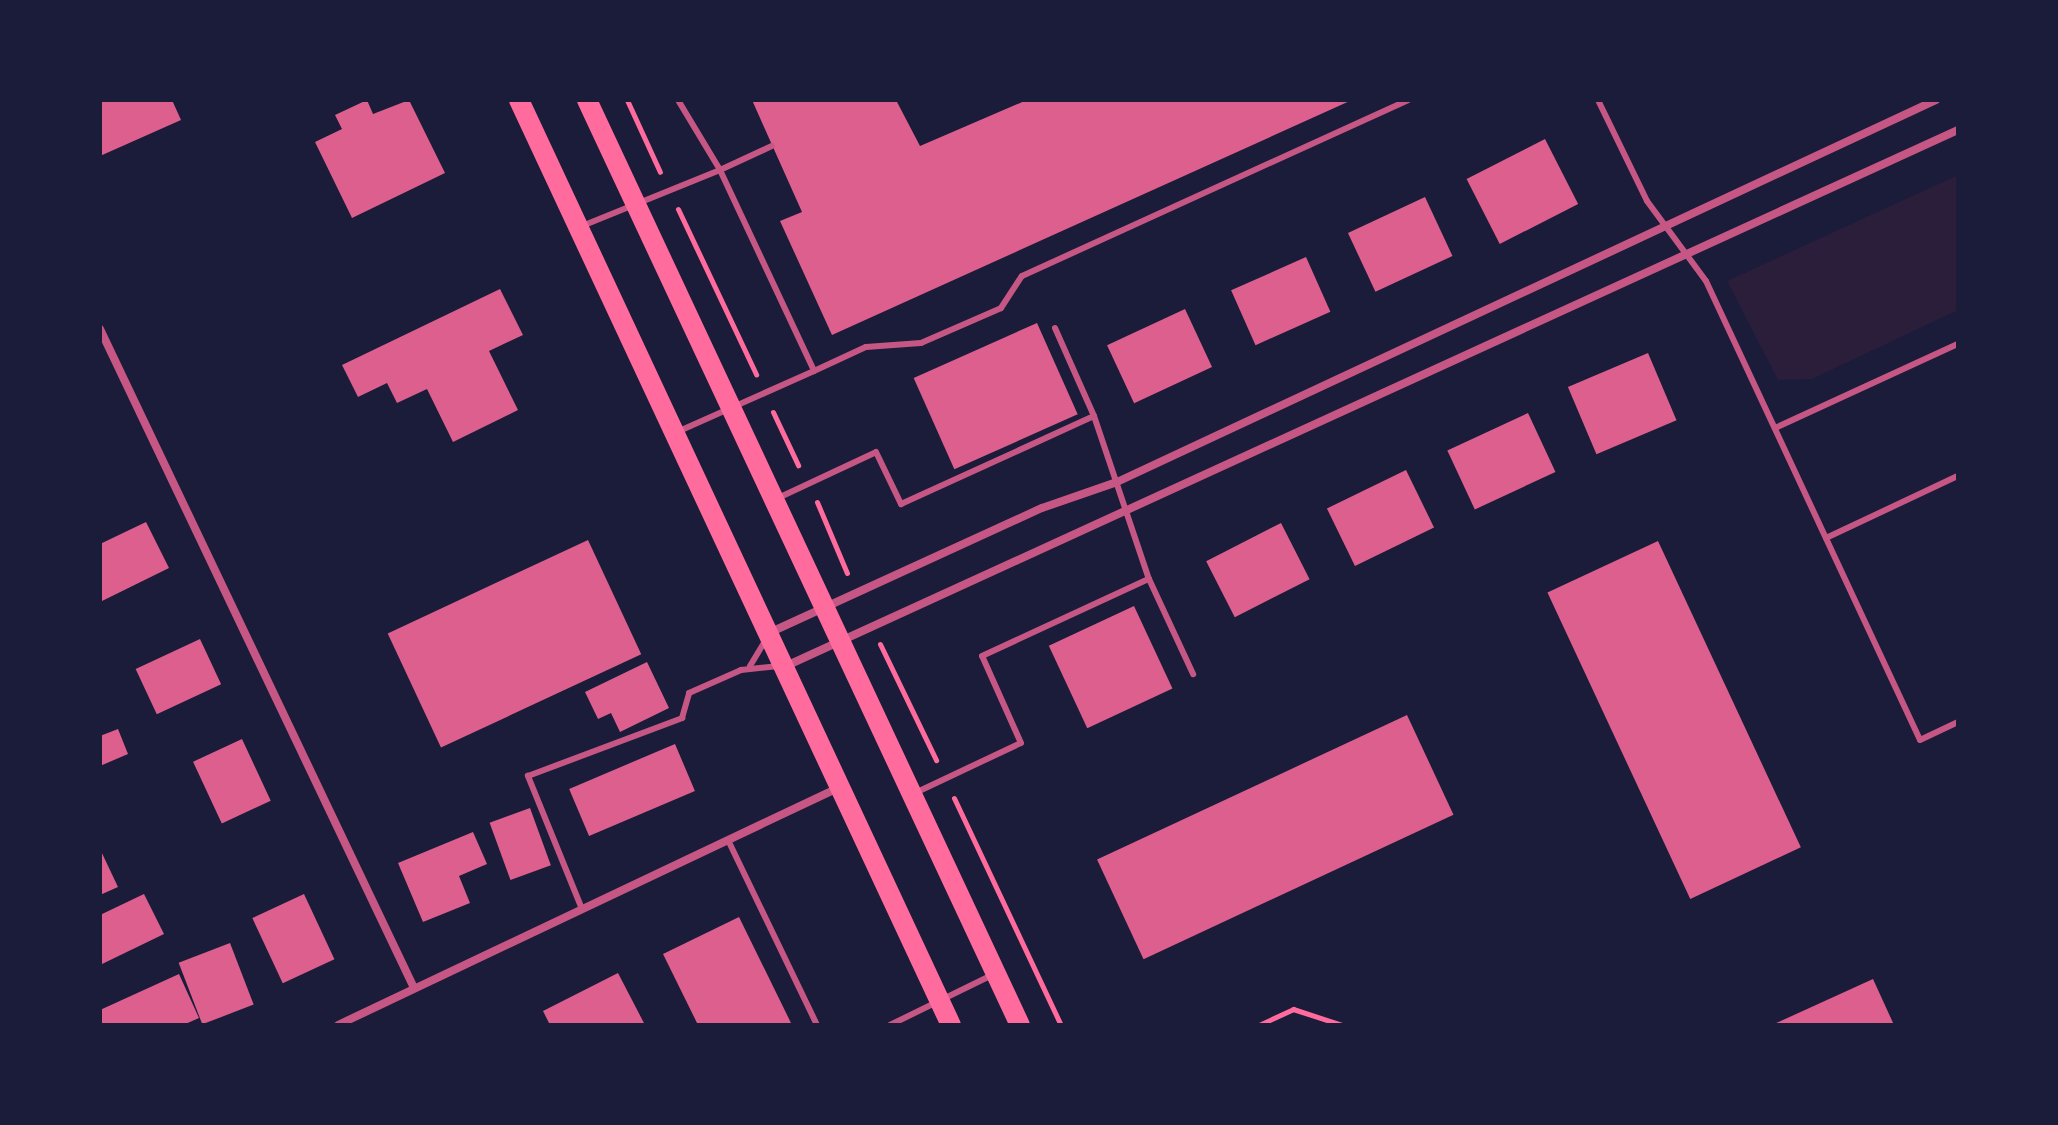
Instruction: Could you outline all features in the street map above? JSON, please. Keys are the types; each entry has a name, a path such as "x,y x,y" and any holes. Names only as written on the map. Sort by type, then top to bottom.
{"main road":[{"path":"519,100 771,632 951,1025"},
{"path":"587,100 1020,1025"}],"street":[{"path":"771,632 1117,482 1936,100"},
{"path":"786,666 1125,516 1958,130"},
{"path":"100,329 414,988"},
{"path":"338,1025 840,787"}],"lane":[{"path":"678,100 720,170 814,371"},
{"path":"675,433 866,347 921,343 1001,308 1022,276 1408,100"},
{"path":"1598,100 1666,227 1688,254 1775,428 1920,740 1958,722"},
{"path":"579,228 635,200 720,170 772,146"},
{"path":"1055,328 1094,416 1117,482 1125,516 1149,579 1193,674"},
{"path":"1775,428 1958,344"},
{"path":"775,500 876,452 901,504 1094,416"},
{"path":"1826,538 1958,476"},
{"path":"911,795 1021,743 982,656 1149,579"},
{"path":"750,666 771,632"},
{"path":"582,909 528,776 682,718 689,693 750,666 786,666"},
{"path":"728,840 817,1025"},
{"path":"890,1025 996,973"}],"path":[{"path":"627,100 658,168"},
{"path":"676,203 752,366"},
{"path":"775,418 795,458"},
{"path":"816,501 845,554"},
{"path":"901,677 932,752"},
{"path":"974,841 1061,1025"},
{"path":"1259,1025 1293,1009 1342,1025"}],"shaded area":[{"path":"1958,175 1958,310 1812,379 1778,380 1727,281"}],"building":[{"path":"100,100 172,100 181,120 100,156"},
{"path":"367,100 373,114 409,100 445,173 352,218 315,142 342,129 335,115"},
{"path":"752,100 896,100 920,146 1027,100 1352,100 832,335 780,221 802,212"},
{"path":"1545,139 1578,204 1500,244 1467,179"},
{"path":"1425,197 1452,256 1375,292 1348,233"},
{"path":"1306,257 1330,312 1255,345 1231,290"},
{"path":"500,289 523,335 489,351 518,410 453,442 427,389 397,403 387,383 358,397 342,365"},
{"path":"1185,309 1212,367 1134,403 1107,345"},
{"path":"1037,323 1078,414 954,469 914,378"},
{"path":"1648,353 1677,420 1596,454 1568,387"},
{"path":"1528,413 1555,472 1475,510 1447,451"},
{"path":"1406,470 1434,528 1355,566 1327,509"},
{"path":"146,522 169,568 100,602 100,544"},
{"path":"1281,523 1310,579 1235,617 1206,561"},
{"path":"588,540 641,654 441,748 388,633"},
{"path":"1658,541 1801,847 1690,899 1547,593"},
{"path":"1134,606 1172,688 1087,728 1049,646"},
{"path":"200,639 221,684 157,714 136,669"},
{"path":"647,662 669,708 620,732 611,713 598,719 585,692"},
{"path":"1407,715 1453,815 1144,959 1097,860"},
{"path":"118,729 128,754 100,766 100,736"},
{"path":"242,739 271,801 222,823 193,762"},
{"path":"675,744 695,791 589,836 569,789"},
{"path":"530,808 551,865 510,880 490,823"},
{"path":"473,832 487,864 459,876 470,903 423,922 398,863"},
{"path":"100,849 118,887 100,895"},
{"path":"144,894 164,934 100,965 100,915"},
{"path":"304,894 334,959 283,983 252,918"},
{"path":"739,917 792,1025 698,1025 663,954"},
{"path":"230,943 254,1005 202,1024 179,963"},
{"path":"618,973 645,1025 550,1025 543,1011"},
{"path":"179,974 199,1018 183,1025 101,1025 100,1010"},
{"path":"1873,979 1894,1025 1772,1025"}]}
